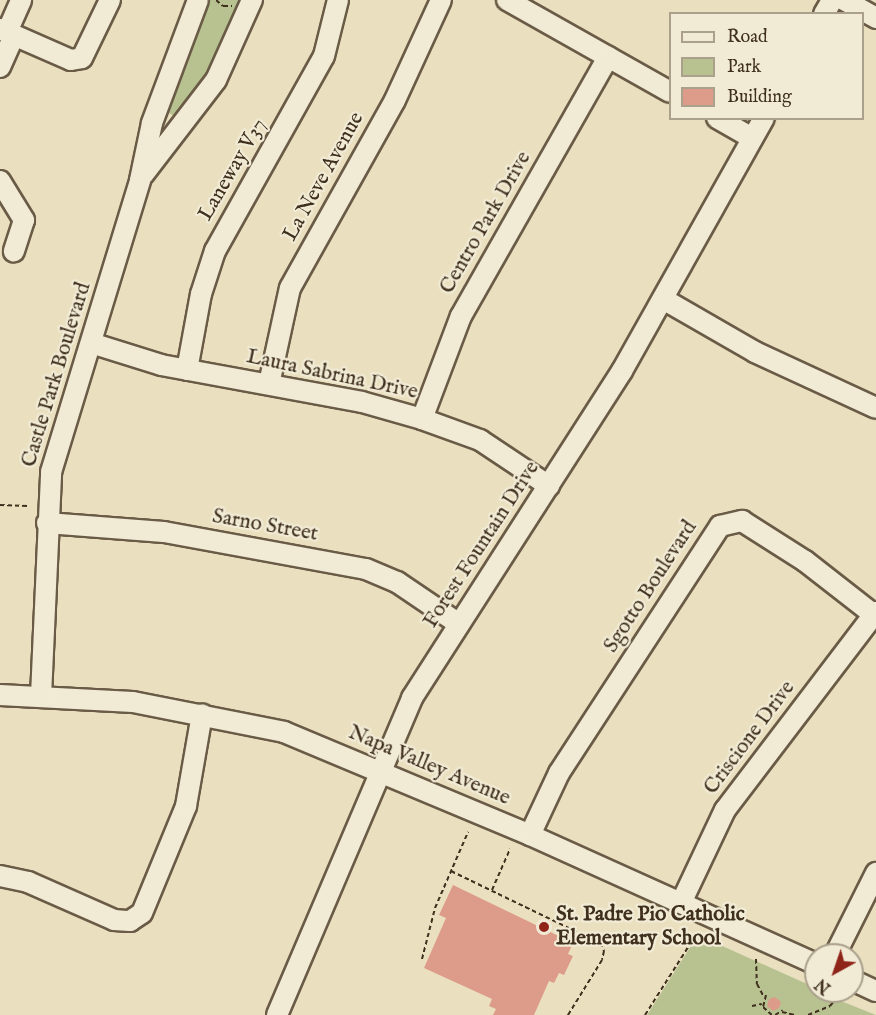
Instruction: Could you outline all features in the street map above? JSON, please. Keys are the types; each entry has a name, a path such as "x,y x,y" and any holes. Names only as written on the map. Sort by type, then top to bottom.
{"street":[{"path":"0,67 7,32 21,0"},
{"path":"7,32 71,60 82,58 110,0"},
{"name":"Castle Park Boulevard","path":"41,696 47,523 57,447 140,180 152,123 198,0"},
{"name":"Laneway V37","path":"187,370 201,294 215,251 324,56 338,0"},
{"name":"La Neve Avenue","path":"268,384 290,288 395,100 441,0"},
{"path":"507,0 669,91"},
{"path":"844,0 876,18"},
{"name":"Castle Park Boulevard","path":"140,180 216,80 244,2"},
{"name":"Centro Park Drive","path":"422,419 460,316 608,57"},
{"path":"720,120 752,138"},
{"name":"Forest Fountain Drive","path":"277,1015 412,698 549,486 663,299 763,120"},
{"path":"0,181 24,220 15,251"},
{"path":"663,299 755,352 876,408"},
{"name":"Laura Sabrina Drive","path":"91,343 140,360 362,402 422,419 480,440 549,486"},
{"name":"Sgotto Boulevard","path":"530,835 559,773 720,526 742,521 805,561 875,614"},
{"name":"Sarno Street","path":"47,523 154,531 366,569 397,582 459,624"},
{"name":"Criscione Drive","path":"681,903 725,810 875,614"},
{"name":"Napa Valley Avenue","path":"0,695 109,699 202,714 284,732 530,835 804,959"},
{"path":"0,876 28,882 114,920 130,921 142,913 186,806 202,714"},
{"path":"841,943 876,873"}],"path":[{"path":"216,0 223,6 244,2"},
{"path":"0,505 28,506"},
{"path":"422,959 435,908 468,832"},
{"path":"492,890 510,849"},
{"path":"451,871 603,946 602,960 568,1015"},
{"path":"645,1015 698,933"},
{"path":"756,959 757,984 765,996 762,1004 766,1014 773,1015 783,1011 795,1015"},
{"path":"807,1015 832,1003"},
{"path":"752,1006 762,1004"}],"green space":[{"path":"206,0 241,0 234,23 195,97 178,118 167,112"},
{"path":"698,935 804,983 804,1003 846,1003 876,1015 647,1015"}],"building":[{"path":"453,885 573,943 568,954 573,956 564,975 559,973 554,983 549,981 534,1015 493,1015 496,1009 489,1006 492,999 424,968 446,918 439,915"},
{"path":"775,997 781,1002 779,1008 773,1011 767,1006 769,999"}],"place":[{"name":"St. Padre Pio Catholic Elementary School","path":"544,927"}]}
